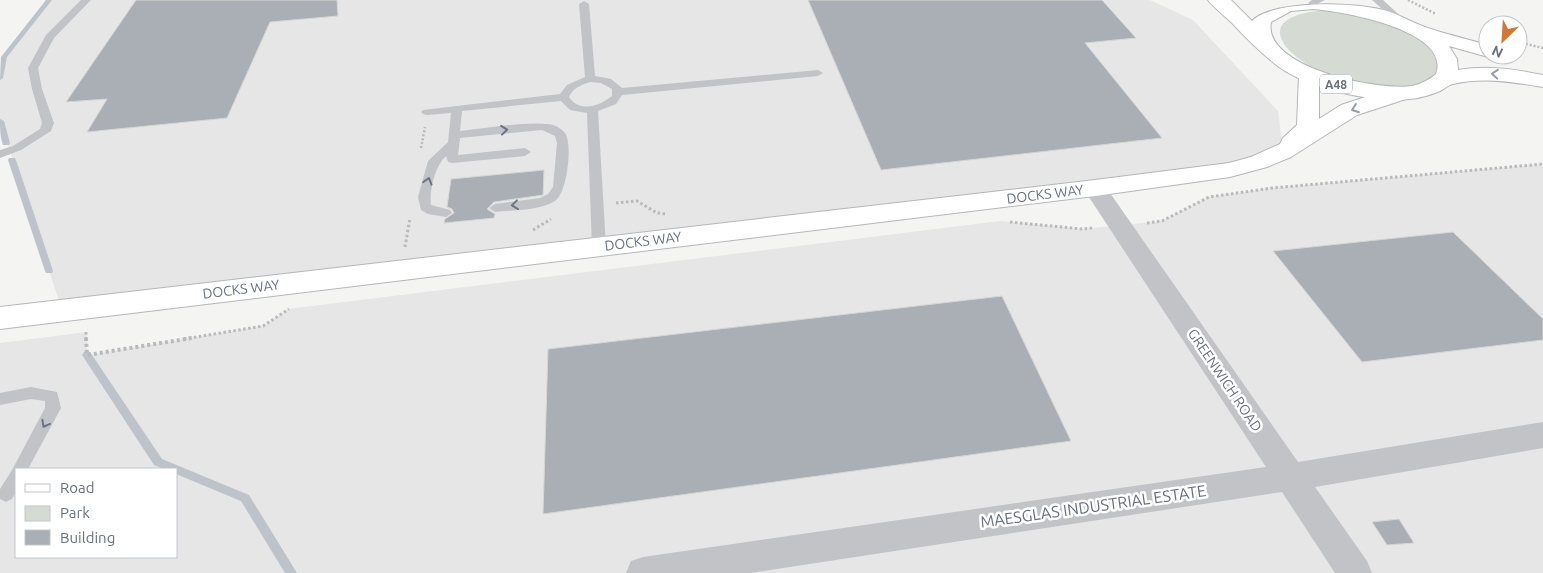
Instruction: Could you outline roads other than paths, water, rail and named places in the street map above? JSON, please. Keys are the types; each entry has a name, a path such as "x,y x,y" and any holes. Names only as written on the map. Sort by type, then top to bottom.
{"street":[{"name":"A48","path":"1217,0 1222,2 1282,60 1309,75 1342,86 1368,91 1401,93 1428,89 1445,79 1479,73 1543,80"},
{"path":"1266,0 1288,6"},
{"path":"1269,49 1260,34 1262,20 1274,10 1317,1 1373,12 1409,26 1478,48"},
{"path":"1409,26 1433,41 1447,57 1449,72 1445,79"},
{"path":"1528,61 1543,64"},
{"name":"DOCKS WAY","path":"1283,152 1308,127 1309,75"},
{"name":"DOCKS WAY","path":"0,318 1095,188 1230,170 1259,162 1283,152 1349,110 1401,93"},
{"name":"GREENWICH ROAD","path":"1095,188 1354,573"},
{"name":"MAESGLAS INDUSTRIAL ESTATE","path":"643,573 1291,477 1543,435"}],"lane":[{"path":"0,154 17,148 45,131 48,123 37,89 33,68 50,37 86,0"},
{"path":"1377,0 1409,26"},
{"path":"584,4 590,79"},
{"path":"618,92 818,72"},
{"path":"564,96 569,88 590,79 599,79 613,84 618,92"},
{"path":"564,96 570,105 592,109 608,105 613,101 618,92"},
{"path":"427,112 564,96"},
{"path":"457,109 452,159 525,152"},
{"path":"592,109 599,247"},
{"path":"446,214 432,211 425,207 424,196 434,161 455,139 542,127 552,129 560,134 563,143 559,187 553,196 543,202 495,208"},
{"path":"0,399 31,393 52,396 53,408 21,468"},
{"path":"8,494 15,478"}],"waterway":[{"path":"0,78 4,57 49,0"},
{"path":"0,121 6,143"},
{"path":"12,160 49,271"},
{"path":"87,355 158,462 172,468"},
{"path":"178,470 245,498 291,573"}]}
